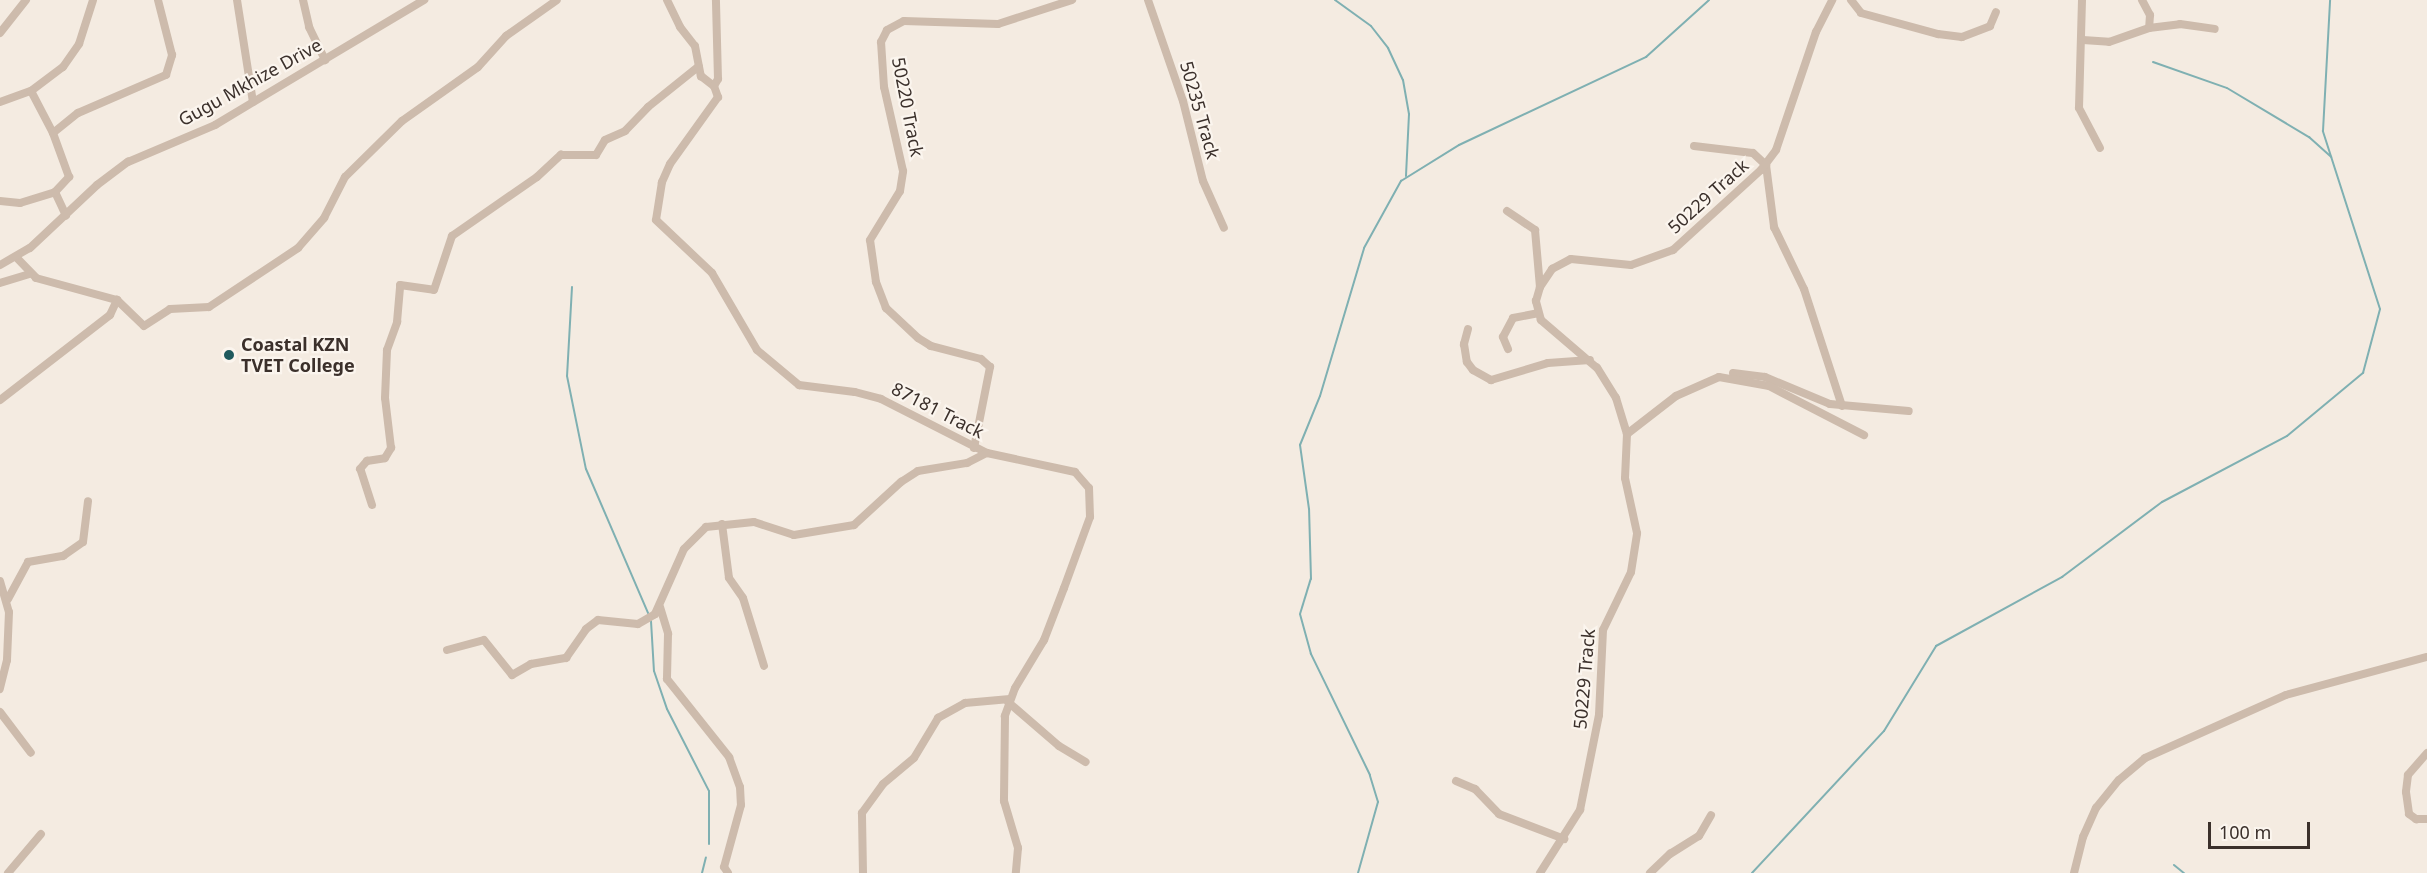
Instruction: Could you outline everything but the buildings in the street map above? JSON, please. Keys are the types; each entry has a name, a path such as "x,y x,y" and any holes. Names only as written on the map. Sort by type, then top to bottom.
{"street":[{"path":"0,33 26,0"},
{"path":"0,102 31,91 54,75 74,54 93,0"},
{"path":"53,133 78,113 166,75 172,55 158,0"},
{"path":"237,0 254,102"},
{"path":"303,0 309,27 325,60"},
{"name":"Gugu Mkhize Drive","path":"0,265 16,257 128,162 199,133 424,0"},
{"path":"0,283 29,274 117,300 131,310 144,326 170,309 209,307 286,257 320,224 354,168 402,122 478,67 506,36 557,0"},
{"path":"667,0 680,27 695,46 701,76 714,86 717,79 716,0"},
{"name":"50220 Track","path":"974,448 990,367 981,359 931,346 918,338 886,308 876,282 870,240 900,191 903,171 884,87 881,42 887,30 904,21 998,24 1072,0"},
{"name":"50235 Track","path":"1148,0 1183,101 1203,181 1224,228"},
{"path":"1851,0 1861,13 1938,34 1962,37 1990,26 1995,12"},
{"path":"2082,0 2083,40 2079,108 2100,148"},
{"path":"2142,0 2150,15 2149,28"},
{"name":"50229 Track","path":"1540,287 1552,269 1571,259 1624,266 1649,261 1673,250 1766,165 1776,150 1828,1"},
{"path":"2083,40 2109,42 2149,28 2180,24 2215,29"},
{"path":"372,504 360,469 367,461 385,458 391,448 385,398 387,350 398,322 400,285 434,290 439,284 445,251 452,236 537,177 561,155 596,155 604,140 625,131 648,107 699,66"},
{"name":"87181 Track","path":"714,86 717,103 682,144 667,170 656,220 712,273 747,337 768,362 792,381 881,399 974,448 987,453 1075,472 1086,482 1091,497 1090,517 1048,631 1009,700 1002,768 1004,801 1018,848 1016,873"},
{"path":"0,201 20,203 55,192 67,183 67,171 53,133 31,91"},
{"path":"1694,146 1753,153 1766,165 1771,219 1804,289 1842,406"},
{"path":"55,192 66,216"},
{"path":"1507,212 1535,230 1540,287 1538,313 1513,318 1503,337 1508,349"},
{"path":"16,257 29,274"},
{"path":"0,400 110,315 117,300"},
{"name":"50229 Track","path":"1538,313 1546,327 1590,360 1616,398 1627,434 1625,478 1637,533 1634,561 1603,630 1599,715 1580,810 1564,839 1540,873"},
{"path":"1468,329 1464,344 1467,362 1481,376 1491,380 1548,363 1590,360"},
{"path":"1627,434 1676,396 1731,372 1765,377 1817,402 1909,411"},
{"path":"1719,377 1769,386 1864,435"},
{"path":"447,650 484,640 507,672 515,675 531,664 566,658 586,629 598,620 638,624 651,619 660,606 684,549 701,530 722,524 754,522 794,535 854,525 869,515 901,482 918,471 968,463 987,453"},
{"path":"8,598 28,561 63,556 83,542 87,501"},
{"path":"722,524 729,578 743,598 764,666"},
{"path":"0,581 8,598 8,660 0,689"},
{"path":"660,606 668,634 667,679 729,757 740,788 741,805 724,867 728,873"},
{"path":"2074,873 2083,837 2096,808 2119,780 2145,758 2286,695 2427,657"},
{"path":"863,873 862,813 883,784 914,758 938,718 965,703 1009,700 1059,746 1086,762"},
{"path":"0,712 32,753"},
{"path":"2427,753 2408,775 2406,792 2409,814 2416,819 2427,819"},
{"path":"1456,781 1475,789 1499,814 1564,839"},
{"path":"1650,873 1670,854 1699,836 1712,815"},
{"path":"8,873 41,834"}],"waterway":[{"path":"1335,0 1371,26 1388,48 1403,80 1409,114 1406,176"},
{"path":"1358,873 1378,802 1370,775 1311,654 1300,614 1311,579 1309,509 1300,445 1320,396 1364,248 1401,181 1459,145 1646,57 1709,0"},
{"path":"1752,873 1884,731 1936,646 2062,577 2162,502 2287,436 2363,373 2380,309 2323,131 2330,0"},
{"path":"2153,62 2227,88 2309,137 2331,157"},
{"path":"572,287 567,376 586,469 648,613"},
{"path":"651,621 654,671 667,709 709,791 709,844"},
{"path":"702,873 706,857"},
{"path":"2174,865 2184,873"}],"place":[{"name":"Coastal KZN TVET College","path":"229,355"}]}
